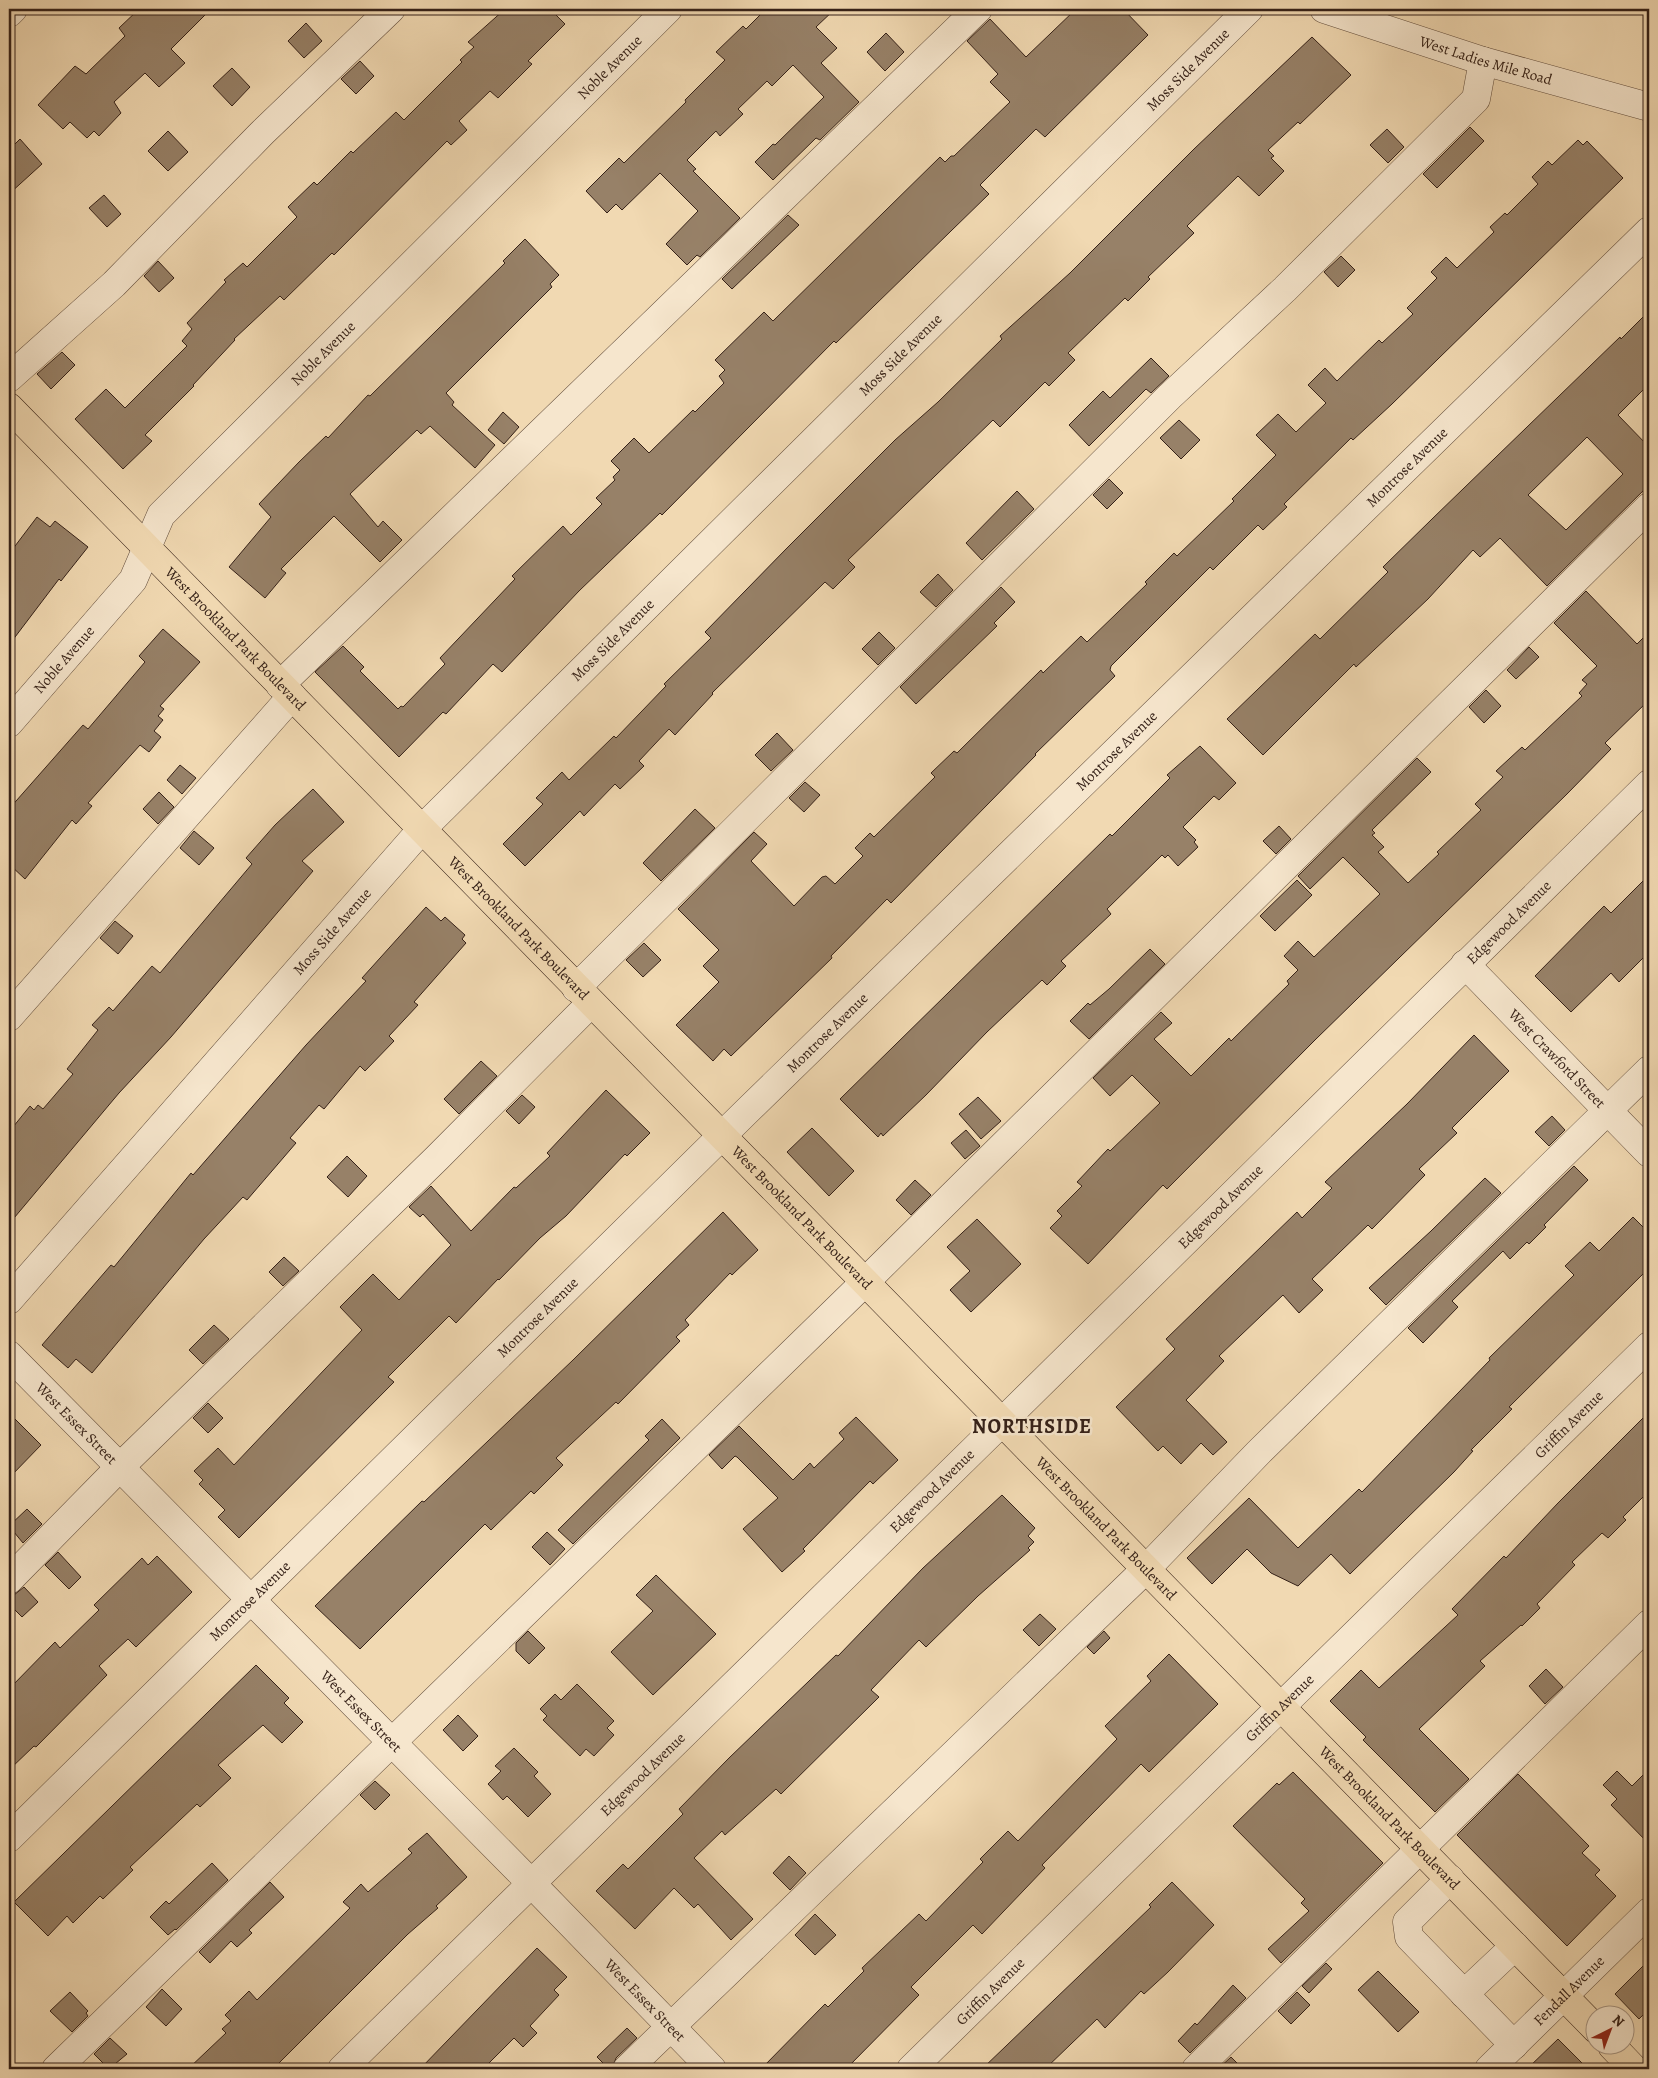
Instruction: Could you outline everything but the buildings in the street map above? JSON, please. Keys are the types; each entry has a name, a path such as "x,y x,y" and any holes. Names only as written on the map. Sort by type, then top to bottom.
{"main road":[{"name":"West Brookland Park Boulevard","path":"11,414 146,548 422,829 1586,2019"},
{"path":"1622,2056 1634,2069"}],"street":[{"path":"9,13 13,9"},
{"path":"9,378 114,284 262,133 391,9"},
{"name":"Noble Avenue","path":"9,723 133,580 161,515 668,9"},
{"path":"9,1018 286,691 978,9"},
{"name":"Moss Side Avenue","path":"9,1300 422,829 1249,9"},
{"name":"West Ladies Mile Road","path":"1324,9 1483,61 1649,107"},
{"path":"9,1580 120,1467 437,1158 584,996 1169,396 1285,289 1476,99 1483,61"},
{"name":"Montrose Avenue","path":"9,1838 722,1136 1649,231"},
{"path":"56,2069 864,1282 1649,507"},
{"name":"Edgewood Avenue","path":"342,2069 1649,784"},
{"name":"West Crawford Street","path":"1465,964 1649,1153"},
{"path":"627,2069 1146,1569 1259,1452 1649,1070"},
{"name":"Griffin Avenue","path":"911,2069 1649,1346"},
{"name":"West Essex Street","path":"9,1355 392,1741 712,2069"},
{"path":"1196,2069 1649,1624"},
{"path":"1450,1879 1407,1922 1409,1937 1514,2045"},
{"name":"Fendall Avenue","path":"1490,2069 1649,1912"},
{"path":"1464,1994 1515,1946"}],"district":[{"name":"NORTHSIDE","path":"1032,1426"}]}
